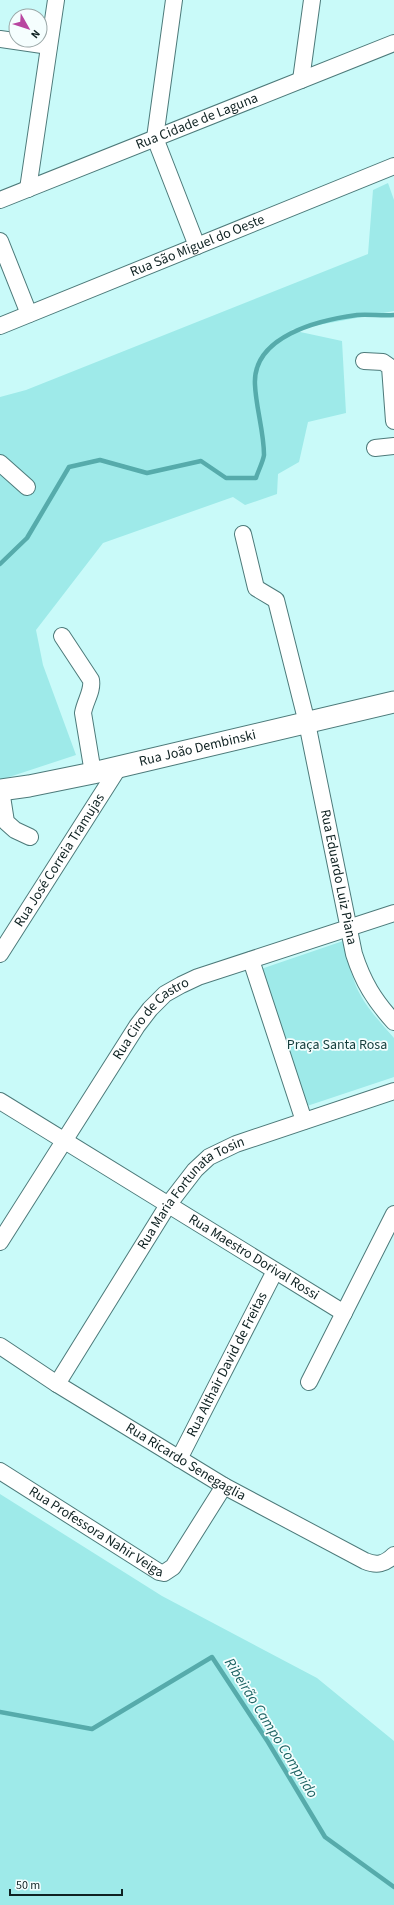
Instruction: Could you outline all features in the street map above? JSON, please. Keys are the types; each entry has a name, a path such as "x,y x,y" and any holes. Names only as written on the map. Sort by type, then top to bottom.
{"main road":[{"name":"Rua João Dembinski","path":"0,790 29,786 120,767 394,702"}],"street":[{"path":"28,189 56,0"},
{"path":"174,0 155,138 197,246"},
{"path":"301,80 312,0"},
{"path":"0,39 49,46"},
{"name":"Rua Cidade de Laguna","path":"0,200 394,43"},
{"name":"Rua São Miguel do Oeste","path":"0,326 394,166"},
{"path":"0,241 29,314"},
{"path":"364,361 383,362 390,366 394,422"},
{"path":"375,448 394,446"},
{"path":"0,462 27,488"},
{"name":"Rua Eduardo Luiz Piana","path":"243,534 256,588 276,600 306,723 354,954 366,986 376,1002 394,1022"},
{"path":"62,636 91,680 92,687 84,704 83,713 93,773"},
{"name":"Rua José Correia Tramujas","path":"0,954 120,767"},
{"path":"0,790 6,822 15,830 30,836"},
{"name":"Rua Ciro de Castro","path":"0,1242 138,1026 150,1009 165,994 198,977 394,913"},
{"path":"251,960 304,1121"},
{"name":"Rua Maria Fortunata Tosin","path":"57,1384 168,1205 195,1170 209,1157 236,1144 394,1090"},
{"name":"Rua Maestro Dorival Rossi","path":"0,1102 344,1313"},
{"path":"309,1382 394,1214"},
{"name":"Rua Althair David de Freitas","path":"179,1459 275,1271"},
{"name":"Rua Ricardo Senegaglia","path":"0,1346 57,1384 224,1486 365,1561 378,1565 384,1563 394,1555"},
{"name":"Rua Professora Nahir Veiga","path":"0,1471 159,1572 164,1573 172,1567 224,1486"}],"green space":[{"path":"388,183 394,200 394,311 291,330 342,341 346,413 308,422 299,462 278,474 277,494 245,505 233,497 103,543 36,630 43,665 76,755 0,780 0,397 26,390 368,254 373,190"},
{"name":"Praça Santa Rosa","path":"343,941 352,975 359,993 373,1013 394,1038 394,1077 307,1106 261,969"},
{"path":"0,1494 162,1596 317,1678 394,1741 394,1905 0,1905"}],"waterway":[{"path":"0,564 27,538 69,467 100,460 147,473 201,461 226,478 256,478 264,455 255,385 257,368 264,354 276,343 307,326 342,317 357,315 394,315"},
{"name":"Ribeirão Campo Comprido","path":"0,1712 92,1729 212,1657 268,1742 325,1837 394,1887"}]}
